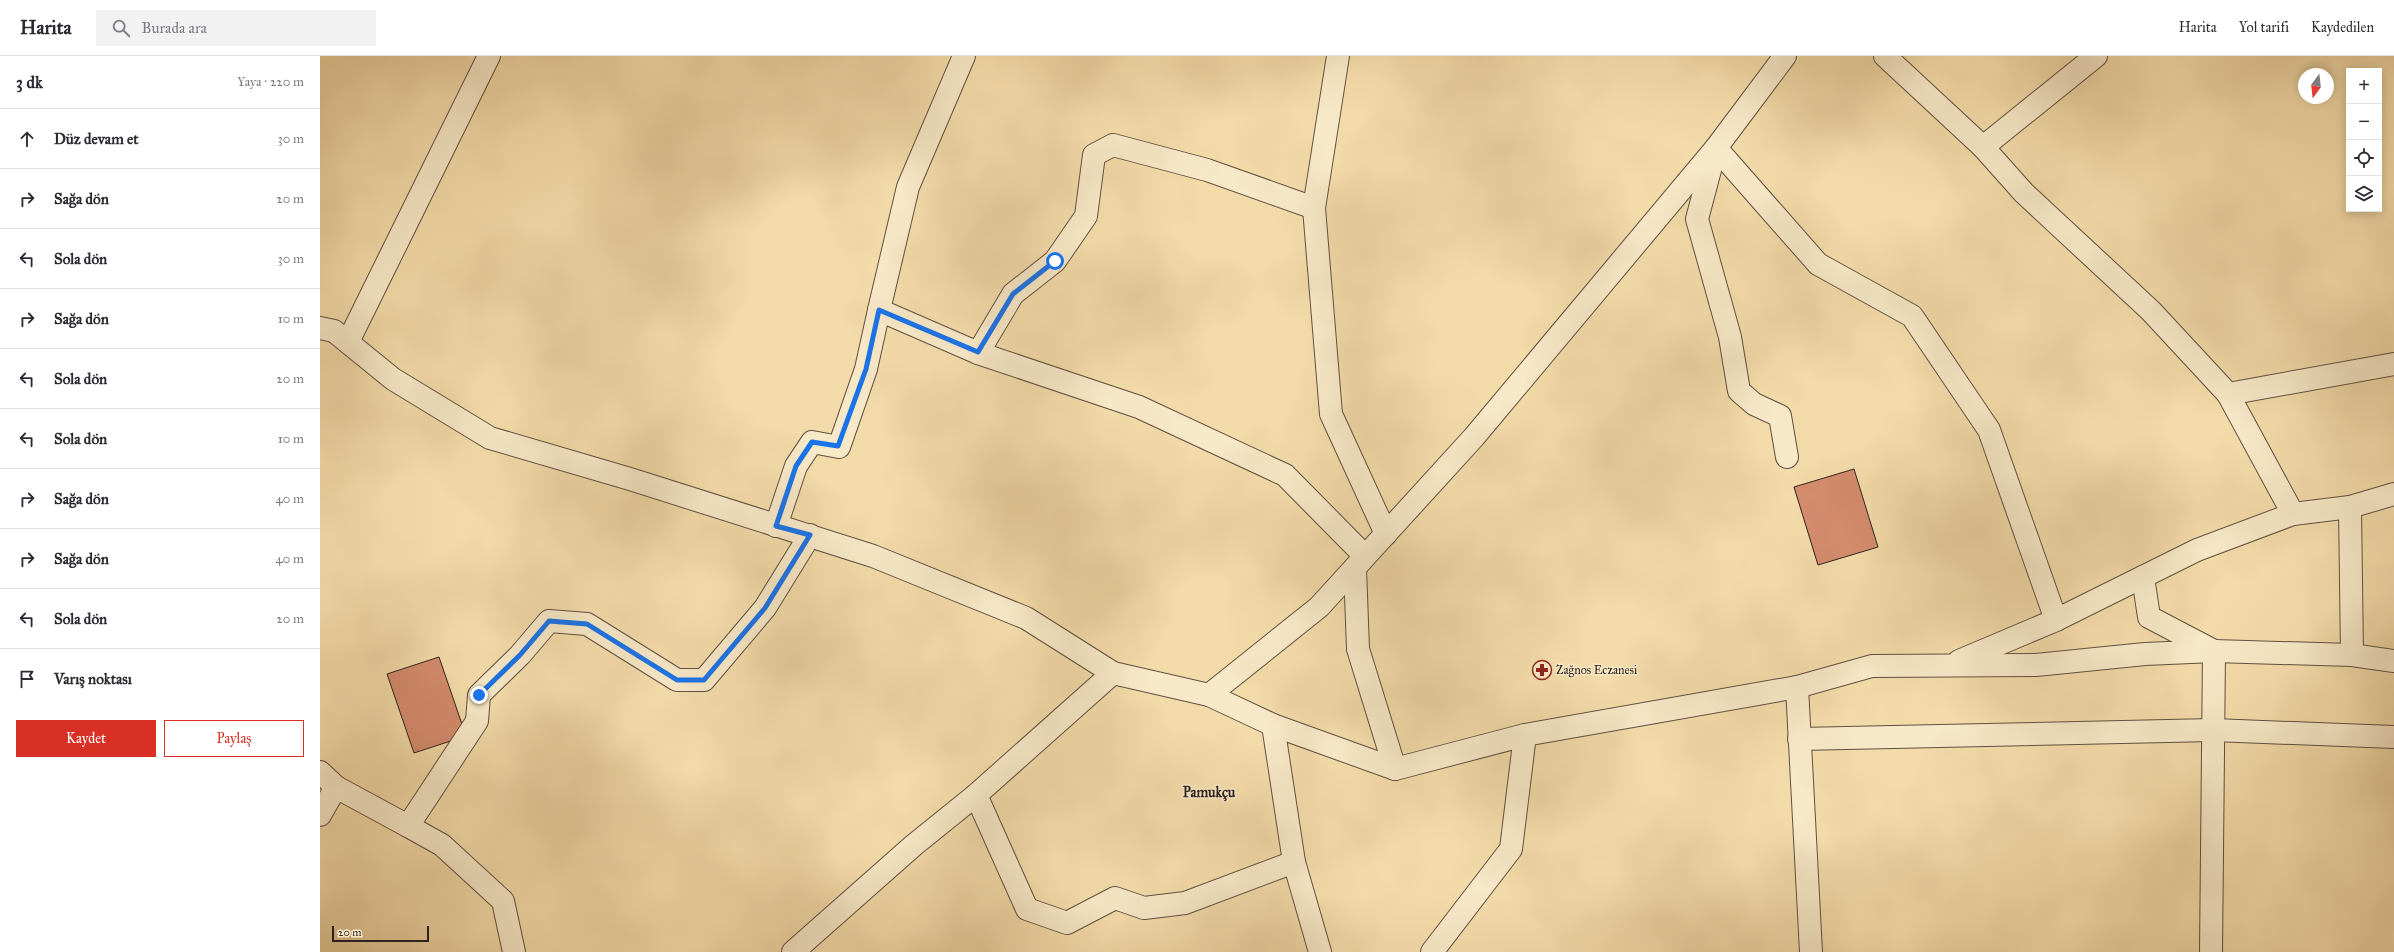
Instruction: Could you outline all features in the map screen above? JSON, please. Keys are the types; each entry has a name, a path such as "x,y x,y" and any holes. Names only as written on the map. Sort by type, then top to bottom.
{"street":[{"path":"348,342 489,56"},
{"path":"776,526 796,466 812,442 838,446 866,369 908,187 964,56"},
{"path":"1338,56 1314,208 1331,414 1386,534"},
{"path":"1209,695 1319,606 1474,437 1716,148 1785,56"},
{"path":"1885,56 1983,148 2024,193 2150,311 2228,394 2293,514"},
{"path":"1983,148 2096,56"},
{"path":"978,352 1013,294 1055,261 1086,216 1094,155 1113,145 1207,170 1314,208"},
{"path":"1716,148 1697,219 1730,337 1739,391 1754,404 1780,416 1787,456"},
{"path":"1716,148 1818,264 1912,316 1989,430 2056,620"},
{"path":"879,310 978,352 1140,407 1285,475 1360,562 1358,649 1395,769"},
{"path":"320,328 334,331 393,378 490,438 630,479 873,556 1026,618 1113,673 1209,695 1273,725 1395,769 1525,735 1797,686 1872,666 2036,665 2145,654 2214,651 2352,655 2394,661"},
{"path":"2228,394 2394,364"},
{"path":"1950,665 2056,620 2197,550 2293,514 2350,506 2394,494"},
{"path":"2350,506 2352,655"},
{"path":"408,826 477,721 479,695 520,655 549,621 587,624 677,680 704,680 765,608 810,535"},
{"path":"2143,577 2149,617 2214,651"},
{"path":"2211,952 2214,651"},
{"path":"793,952 914,845 976,795 1113,673"},
{"path":"1797,686 1811,952"},
{"path":"1273,725 1294,862 1320,952"},
{"path":"1799,739 2213,730 2394,737"},
{"path":"1432,952 1511,849 1525,735"},
{"path":"320,772 336,787 442,845 503,901 514,952"},
{"path":"320,815 336,787"},
{"path":"976,795 1027,909 1066,923 1115,898 1144,908 1185,903 1294,862"}],"building":[{"path":"1854,469 1878,547 1818,565 1794,487"},
{"path":"439,657 466,736 414,753 387,674"}],"place":[{"name":"Zağnos Eczanesi","path":"1542,670"}],"district":[{"name":"Pamukçu","path":"1209,792"}],"route":[{"path":"479,695 520,655 549,621 587,624 677,680 704,680 765,608 810,535 776,526 796,466 812,442 838,446 866,369 879,310 978,352 998,316 1013,294 1055,261"}]}
